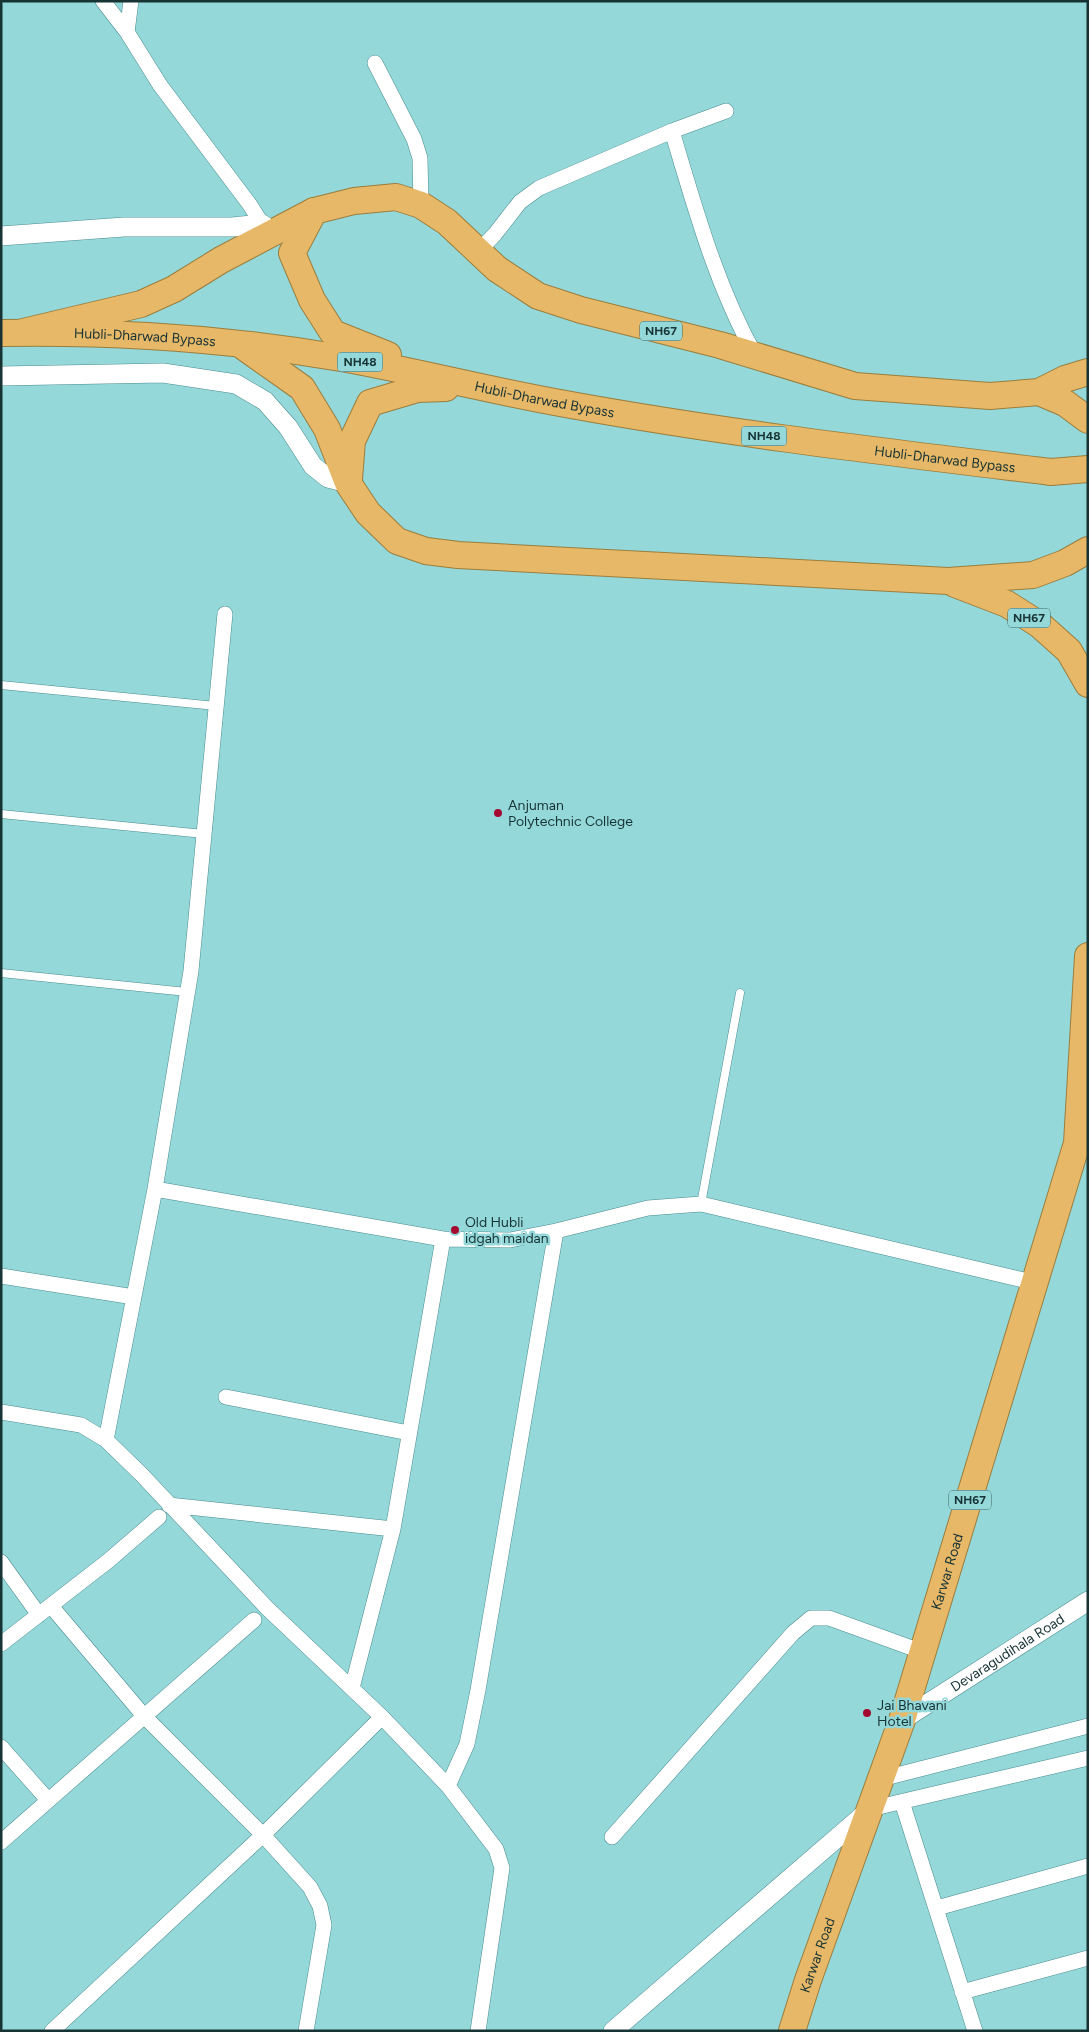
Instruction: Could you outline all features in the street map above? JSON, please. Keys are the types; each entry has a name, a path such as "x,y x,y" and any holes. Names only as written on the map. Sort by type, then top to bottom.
{"highway":[{"name":"NH67","path":"314,211 354,201 396,197 421,205 447,222 497,269 538,296 581,310 755,355 855,386 990,396 1039,392 1065,403 1088,420"},
{"path":"12,333 141,304 174,290 268,228 314,211"},
{"path":"314,211 292,253 312,300 333,333 381,353 479,386"},
{"name":"Hubli-Dharwad Bypass","path":"12,333 142,336 240,344 340,358 560,403 791,440 1051,472 1088,469"},
{"path":"240,344 302,388 327,429 348,482"},
{"path":"1039,392 1065,379 1088,372"},
{"path":"348,482 352,440 370,403 417,389 479,386"},
{"name":"NH67","path":"348,482 368,513 397,541 426,551 458,555 948,581 1007,604 1040,625 1069,651 1088,684"},
{"path":"948,581 1033,575 1065,563 1088,550"},
{"name":"Karwar Road","path":"792,2031 808,1980 902,1720 1077,1143 1086,1033 1088,956"}],"street":[{"path":"103,1 126,32 160,85 268,228"},
{"path":"126,32 131,1"},
{"path":"375,62 414,139 420,158 421,205"},
{"path":"479,251 520,202 539,188 672,131 726,111"},
{"path":"672,131 710,255 740,327 755,355"},
{"path":"1,236 124,227 232,226 268,228"},
{"path":"1,376 163,373 236,384 265,401 288,427 313,466 328,478 348,482"},
{"path":"106,1440 155,1189 187,992 225,614"},
{"path":"155,1189 443,1239 510,1240 556,1231 648,1208 701,1204 1036,1283"},
{"path":"448,1786 467,1744 478,1690 556,1231"},
{"path":"352,1688 394,1529 443,1239"},
{"path":"1,1276 134,1297"},
{"path":"226,1398 409,1433"},
{"path":"1,1412 81,1425 106,1440 142,1474 267,1608 382,1717 448,1786 496,1849 502,1868 478,2031"},
{"path":"169,1505 394,1529"},
{"path":"1,1644 51,1606 159,1517"},
{"path":"1,1562 39,1615"},
{"name":"Devaragudihala Road","path":"902,1720 1088,1601"},
{"path":"51,1606 144,1716 263,1835 310,1887 320,1906 324,1925 306,2031"},
{"path":"612,1838 793,1633 811,1618 830,1618 923,1652"},
{"path":"1,1842 254,1620"},
{"path":"52,2031 263,1835 382,1717"},
{"path":"881,1779 1088,1726"},
{"path":"1,1747 48,1800"},
{"path":"613,2031 870,1809 1088,1758"},
{"path":"902,1802 975,2031"},
{"path":"937,1908 1088,1866"},
{"path":"962,1992 1088,1958"}],"lane":[{"path":"1,685 216,706"},
{"path":"1,814 204,834"},
{"path":"1,973 187,992"},
{"path":"701,1204 740,993"}],"place":[{"name":"Anjuman Polytechnic College","path":"498,813"},
{"name":"Old Hubli idgah maidan","path":"455,1230"},
{"name":"Jai Bhavani Hotel","path":"867,1713"}]}
